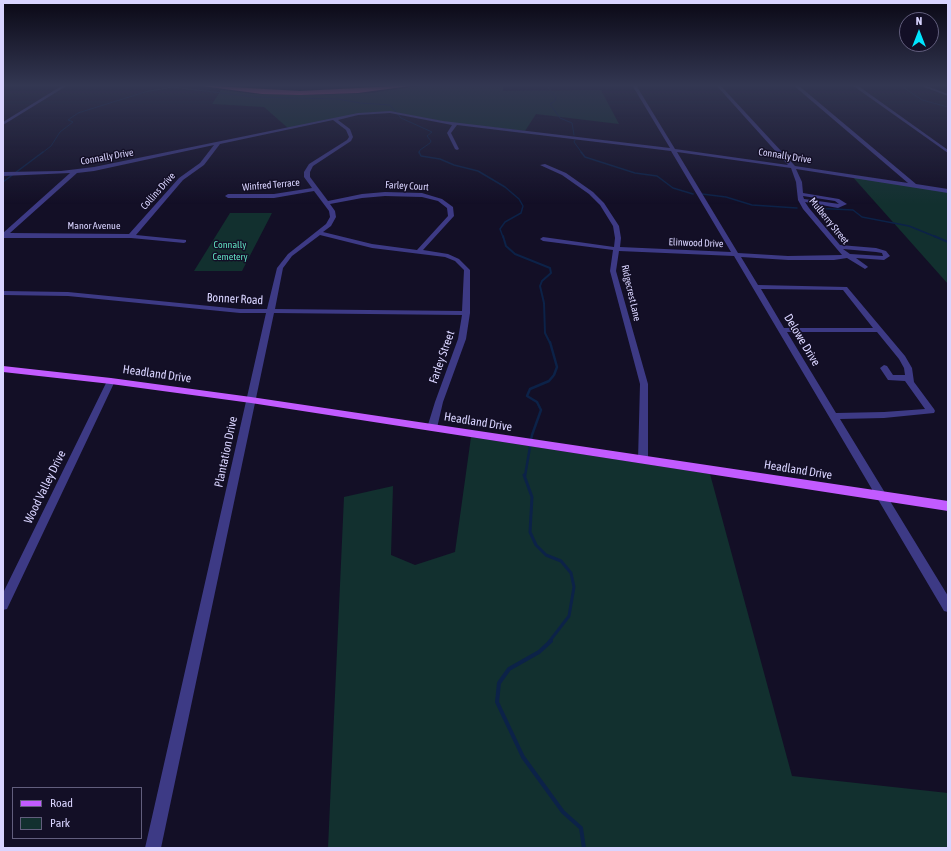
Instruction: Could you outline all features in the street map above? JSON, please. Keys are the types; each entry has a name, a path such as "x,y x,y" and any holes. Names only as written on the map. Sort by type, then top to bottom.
{"main road":[{"name":"Headland Drive","path":"3,369 111,380 251,400 948,506"}],"street":[{"name":"Connally Drive","path":"3,174 75,172 111,166 307,125"},
{"name":"Plantation Drive","path":"153,848 251,400 283,262 320,233 329,225 333,218 332,211 307,178 306,172 308,168 345,145 351,137 348,129 342,125"},
{"path":"455,125 449,133 457,148"},
{"name":"Connally Drive","path":"461,125 672,149 948,192"},
{"name":"Delowe Drive","path":"658,125 948,608"},
{"name":"Mulberry Street","path":"754,125 793,167 800,197 806,209 848,256 865,267"},
{"path":"843,125 916,186"},
{"path":"910,125 948,152"},
{"name":"Collins Drive","path":"131,236 181,179 202,164 218,144"},
{"name":"Ridgecrest Lane","path":"543,166 576,181 602,204 616,226 618,238 613,271 644,384 643,460"},
{"path":"3,236 75,172"},
{"name":"Winfred Terrace","path":"228,196 274,196 316,189"},
{"name":"Farley Court","path":"327,203 362,196 385,194 422,195 440,200 450,207 451,216 419,251"},
{"path":"800,197 837,200 844,204 838,206 800,197"},
{"path":"320,233 372,246 419,251"},
{"name":"Manor Avenue","path":"3,236 131,236 184,241"},
{"name":"Elinwood Drive","path":"543,239 617,249 735,254 799,259 848,256 884,258 887,256 884,252 876,250 839,247"},
{"name":"Farley Street","path":"419,251 446,255 457,260 466,270 466,313 462,339 439,402 432,428"},
{"path":"755,287 846,288 908,368 910,382"},
{"name":"Bonner Road","path":"3,293 68,294 210,309 271,312 466,313"},
{"path":"781,330 878,330"},
{"path":"833,416 884,415 931,411 907,378 891,378 884,368"},
{"name":"Wood Valley Drive","path":"3,605 111,380"}],"green space":[{"path":"284,125 309,125 289,129"},
{"path":"468,125 529,125 525,131"},
{"path":"851,175 948,190 948,284"},
{"name":"Connally Cemetery","path":"230,213 272,213 242,271 194,271"},
{"path":"471,437 710,474 792,776 948,793 948,848 328,848 344,497 393,486 391,555 415,565 455,552"}],"waterway":[{"path":"42,153 51,146 60,132 69,125"},
{"path":"416,125 432,132 427,136 431,141 430,143 420,150 419,152"},
{"path":"572,125 574,135"},
{"path":"575,140 574,142 582,153"},
{"path":"3,182 43,152"},
{"path":"419,152 421,156 440,159 454,165 478,171 505,187 519,199 523,206 521,213 505,222 500,229 503,237"},
{"path":"581,152 585,157 635,173 657,176 673,188 693,194"},
{"path":"702,194 726,197 752,205 797,208"},
{"path":"813,208 853,210 862,217 909,226 936,237"},
{"path":"503,236 506,246 515,254 550,268 551,273 542,281 540,286 544,303 545,333 550,343"},
{"path":"934,236 948,242"},
{"path":"525,476 532,435 541,410 537,402 527,396 530,389 549,381 554,375 557,367 550,342"},
{"path":"524,475 532,497 530,532 536,545 546,555 561,561 571,573 574,587 569,616 549,642"},
{"path":"551,641 539,652 509,669 499,683 497,702 523,757 563,812 581,828 584,848"}]}
